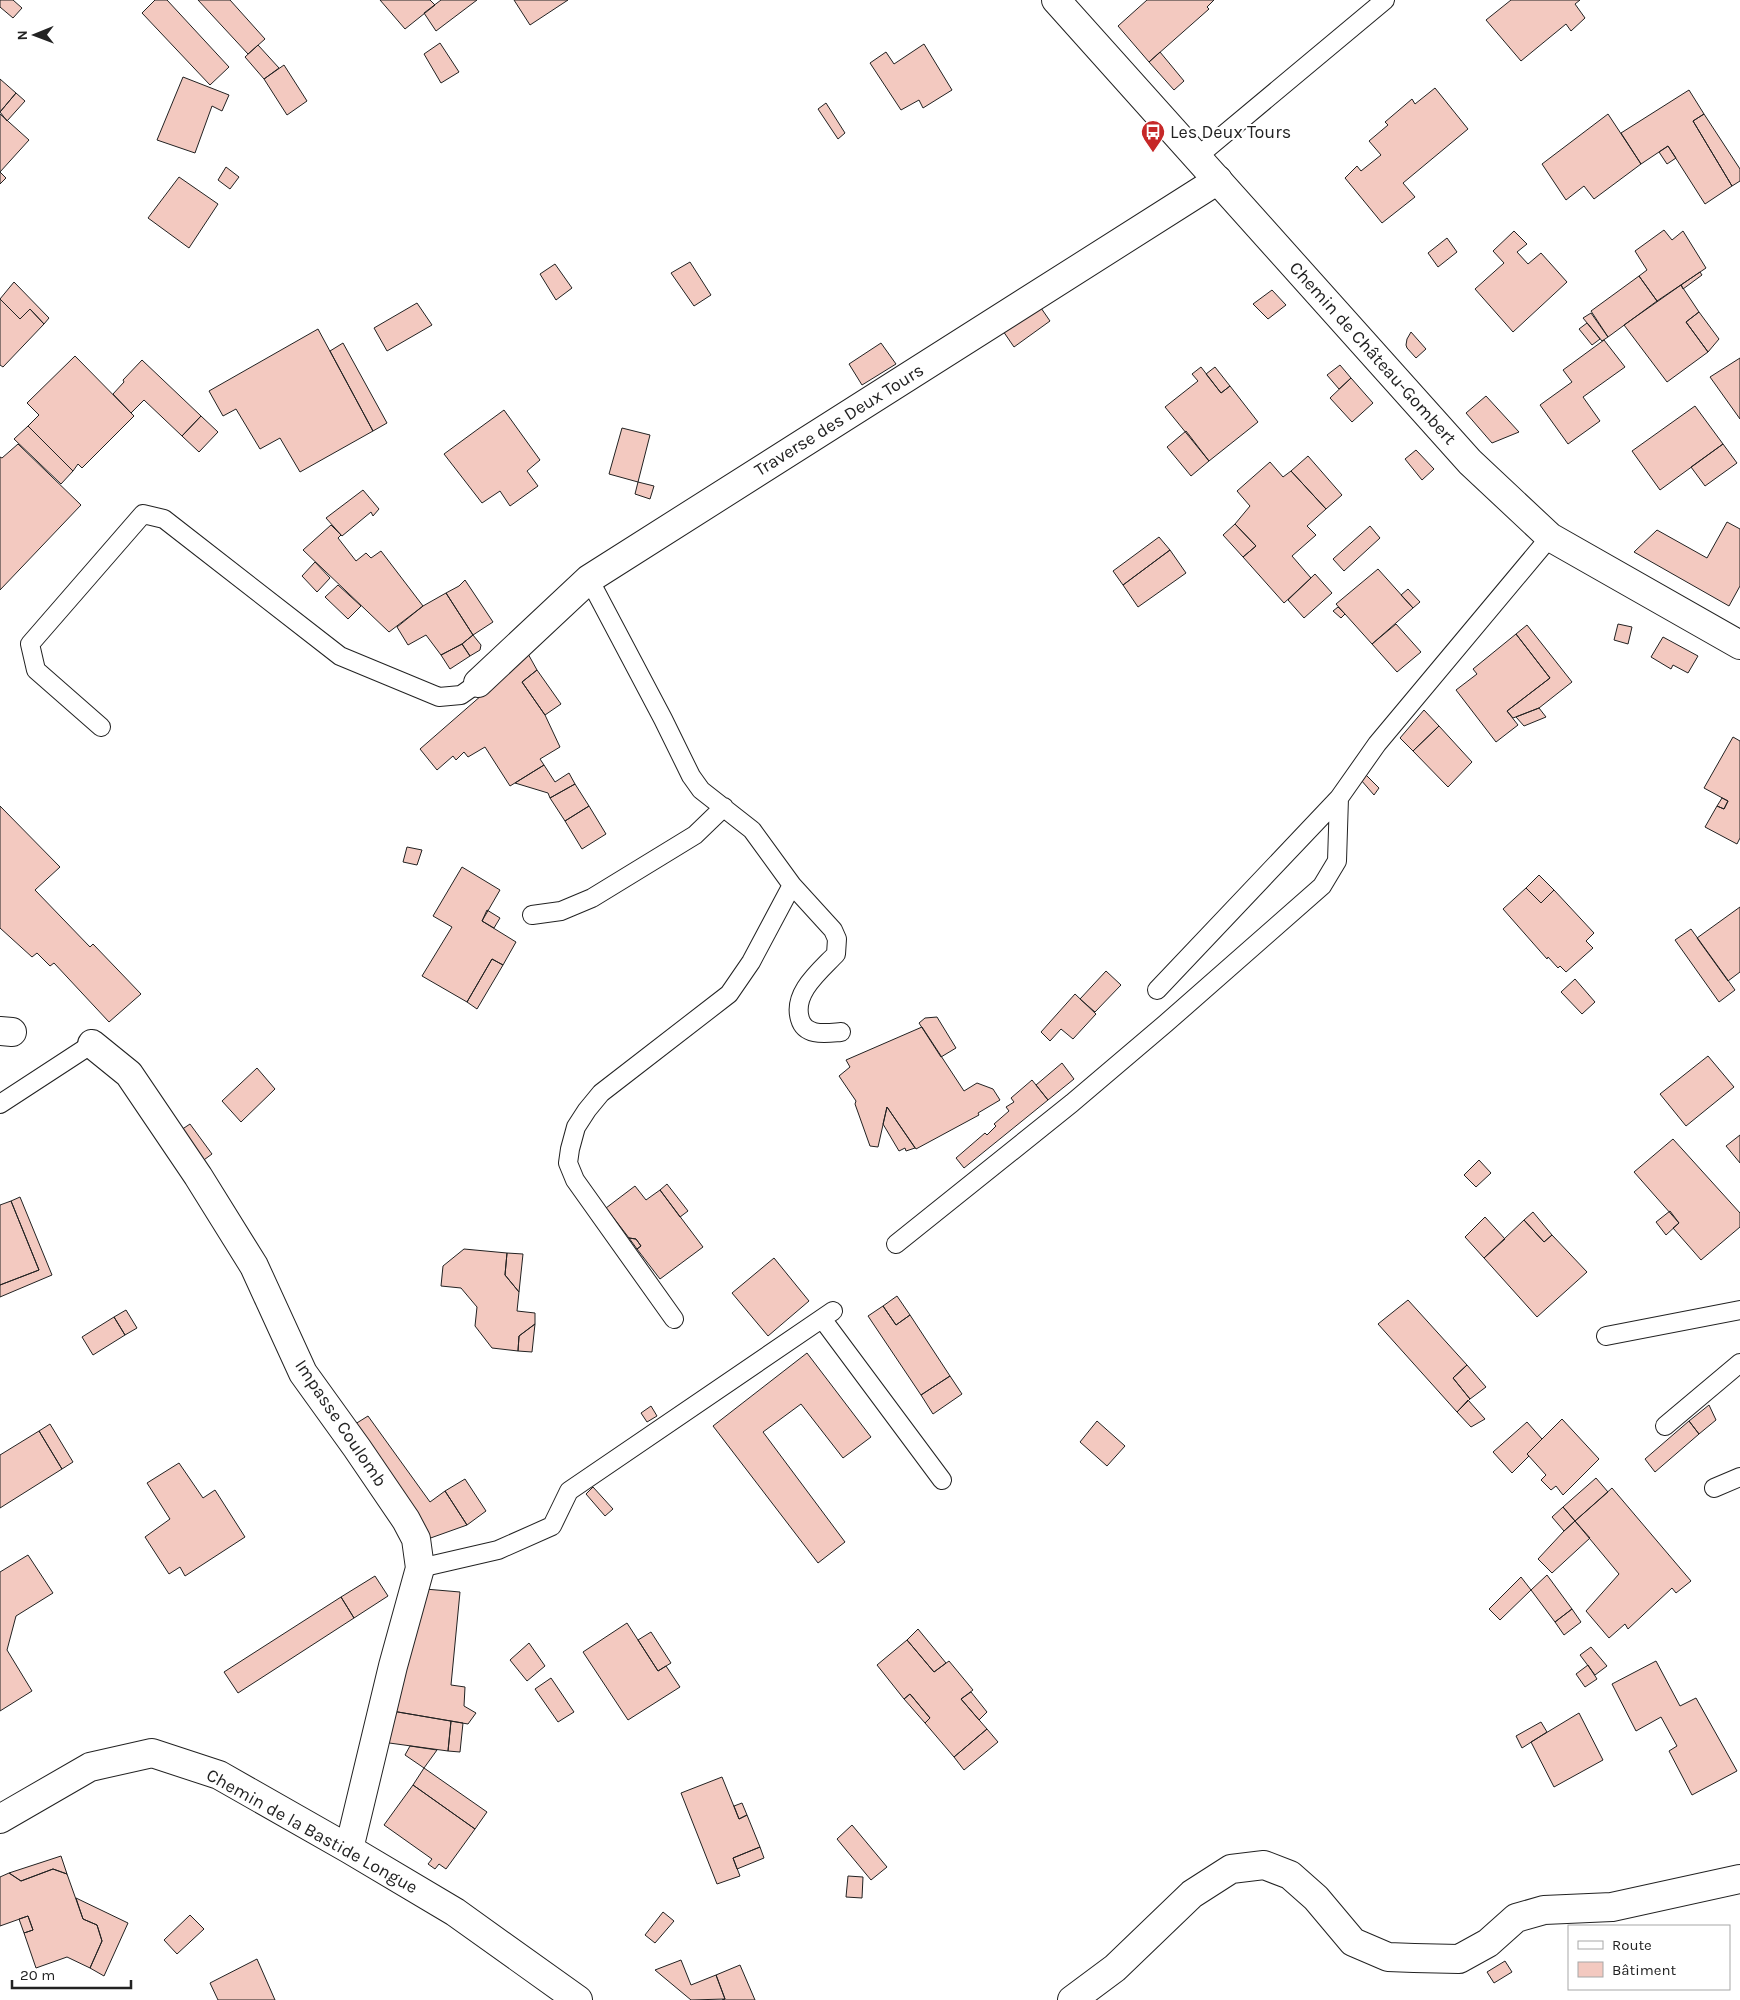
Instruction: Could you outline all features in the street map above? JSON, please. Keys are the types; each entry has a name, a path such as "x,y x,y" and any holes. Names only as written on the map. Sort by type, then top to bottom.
{"street":[{"name":"Chemin de Château-Gombert","path":"1056,0 1470,462 1550,537 1740,645"},
{"name":"Traverse des Deux Tours","path":"478,684 589,579 1218,180"},
{"name":"Impasse Coulomb","path":"92,1044 129,1074 198,1176 254,1266 302,1373 357,1448 406,1520 416,1539 420,1568 393,1666 349,1849"},
{"name":"Chemin de la Bastide Longue","path":"0,1819 90,1767 152,1753 219,1775 349,1849 455,1912 578,2000"},
{"path":"1072,2000 1115,1968 1192,1894 1231,1869 1264,1865 1290,1875 1316,1898 1353,1942 1388,1957 1459,1959 1488,1944 1516,1918 1544,1910 1612,1907 1740,1879"}],"lane":[{"path":"1197,157 1385,0"},
{"path":"101,727 36,670 30,644 144,514 164,519 340,656 439,697 460,695 478,684"},
{"path":"1157,990 1339,798 1377,744 1550,537"},
{"path":"589,579 691,776 701,790 752,830 792,885 833,930 838,946 836,954 810,982 799,1000 798,1013 801,1025 809,1031 823,1033 841,1032"},
{"path":"896,1244 1072,1103 1173,1018 1322,886 1337,861 1339,798"},
{"path":"532,915 561,911 592,898 695,835 724,807"},
{"path":"674,1319 575,1180 568,1163 570,1149 576,1127 601,1093 729,994 751,962 792,885"},
{"path":"0,1104 92,1044"},
{"path":"1606,1336 1740,1310"},
{"path":"420,1568 498,1550 552,1526 569,1491 828,1316 942,1480"},
{"path":"1665,1426 1740,1363"},
{"path":"1714,1488 1740,1477"}],"building":[{"path":"0,0 13,0 22,8 13,18 0,7"},
{"path":"155,0 167,0 229,67 210,85 142,13"},
{"path":"198,0 230,0 265,39 248,54"},
{"path":"380,0 430,0 435,5 405,29"},
{"path":"441,0 477,0 436,31 424,13"},
{"path":"514,0 568,0 530,25"},
{"path":"1147,0 1214,0 1207,7 1209,9 1149,62 1118,26"},
{"path":"1511,0 1580,0 1575,4 1585,18 1571,31 1566,24 1521,61 1486,20"},
{"path":"440,43 459,72 441,83 424,54"},
{"path":"924,44 952,90 923,108 919,100 901,110 870,63 886,52 894,64"},
{"path":"258,45 279,68 264,79 245,57"},
{"path":"1160,52 1184,81 1174,90 1149,62"},
{"path":"284,65 307,101 287,115 264,79"},
{"path":"183,77 229,95 222,111 212,106 195,153 157,140"},
{"path":"0,79 16,93 0,112"},
{"path":"1435,88 1468,129 1403,183 1415,197 1382,223 1345,178 1357,166 1361,171 1381,155 1369,141 1388,125 1385,122 1412,99 1415,104"},
{"path":"1689,90 1704,114 1693,121 1732,186 1705,204 1668,146 1641,164 1621,133"},
{"path":"16,93 25,101 7,121 0,112"},
{"path":"826,103 845,133 838,139 818,109"},
{"path":"0,114 29,140 0,172"},
{"path":"1608,114 1641,164 1594,199 1584,186 1566,200 1542,164"},
{"path":"1704,114 1740,169 1740,181 1732,186 1693,121"},
{"path":"1668,146 1676,158 1667,164 1659,152"},
{"path":"226,167 239,177 230,189 218,180"},
{"path":"0,172 6,178 0,184"},
{"path":"179,177 218,204 189,248 148,218"},
{"path":"1664,230 1672,240 1683,231 1706,268 1657,301 1639,276 1647,270 1635,251"},
{"path":"1514,231 1527,244 1517,252 1528,264 1541,253 1567,282 1513,332 1475,289 1504,263 1493,251"},
{"path":"1447,238 1457,252 1438,267 1428,253"},
{"path":"690,262 711,295 694,306 671,273"},
{"path":"555,264 572,288 556,300 540,274"},
{"path":"1700,272 1702,275 1683,289 1681,285"},
{"path":"1639,276 1657,301 1608,337 1591,311"},
{"path":"14,282 49,318 44,324 30,309 20,319 0,299"},
{"path":"1681,285 1699,312 1686,322 1708,352 1667,382 1624,325"},
{"path":"1272,290 1286,305 1268,319 1253,304"},
{"path":"0,299 20,319 30,309 44,324 3,367 0,365"},
{"path":"417,303 432,325 387,351 374,328"},
{"path":"1041,308 1050,321 1014,347 1003,331"},
{"path":"1699,312 1719,339 1708,352 1686,322"},
{"path":"1591,313 1608,337 1602,341 1583,318"},
{"path":"1587,323 1600,339 1592,345 1579,329"},
{"path":"318,329 373,431 300,472 280,438 260,449 236,409 223,416 209,391"},
{"path":"1411,332 1426,349 1416,358 1406,345"},
{"path":"1604,340 1625,367 1583,397 1600,421 1568,444 1540,405 1572,382 1563,370"},
{"path":"343,343 387,423 373,431 330,351"},
{"path":"881,343 896,364 862,385 849,364"},
{"path":"75,356 134,416 82,468 78,464 73,471 28,426 39,415 27,403"},
{"path":"1740,358 1740,419 1710,377"},
{"path":"142,360 201,416 182,436 144,400 131,413 113,394"},
{"path":"1340,365 1351,378 1339,389 1327,375"},
{"path":"1201,367 1221,393 1230,386 1258,422 1209,461 1165,407 1198,381 1192,374"},
{"path":"1215,367 1230,386 1221,393 1206,374"},
{"path":"1351,378 1373,403 1352,422 1330,398"},
{"path":"1486,396 1519,432 1492,443 1466,413"},
{"path":"1695,406 1723,444 1660,490 1632,451"},
{"path":"504,410 540,460 527,471 538,486 510,506 500,491 482,503 444,454"},
{"path":"201,416 218,432 199,452 182,436"},
{"path":"28,426 73,471 61,484 14,439"},
{"path":"622,428 650,435 638,482 609,474"},
{"path":"1186,431 1209,461 1191,476 1167,447"},
{"path":"18,444 81,505 0,590 0,457 2,458"},
{"path":"1723,444 1737,463 1705,486 1691,467"},
{"path":"1416,450 1434,469 1422,480 1405,459"},
{"path":"1308,456 1342,495 1326,509 1291,471"},
{"path":"1270,462 1283,477 1291,471 1326,509 1307,526 1316,535 1292,556 1311,578 1284,603 1243,557 1256,546 1235,524 1250,506 1237,491"},
{"path":"638,482 654,486 650,499 635,494"},
{"path":"363,490 379,509 373,516 371,512 342,536 326,518"},
{"path":"1727,522 1740,529 1740,586 1729,606 1634,552 1657,530 1707,558"},
{"path":"1235,524 1256,546 1243,557 1223,535"},
{"path":"331,525 341,535 338,538 356,561 366,553 371,558 381,551 423,606 389,632 303,550"},
{"path":"1370,526 1380,538 1344,571 1333,559"},
{"path":"1159,537 1170,550 1123,585 1113,571"},
{"path":"1170,550 1186,573 1138,607 1123,585"},
{"path":"315,562 330,578 317,592 302,576"},
{"path":"1378,569 1413,608 1372,644 1336,604"},
{"path":"1315,574 1332,593 1304,618 1288,600"},
{"path":"465,580 493,622 473,635 446,593 459,586"},
{"path":"338,585 361,606 348,619 325,597"},
{"path":"1408,589 1420,602 1413,608 1401,595"},
{"path":"446,593 473,635 462,644 441,655 426,635 408,645 397,627 423,606"},
{"path":"1338,607 1345,614 1341,618 1333,611"},
{"path":"1396,624 1421,652 1397,672 1372,644"},
{"path":"1618,624 1632,627 1628,644 1614,640"},
{"path":"1527,625 1572,682 1539,708 1513,718 1507,711 1550,678 1516,634"},
{"path":"1516,634 1550,678 1507,711 1518,725 1496,742 1456,690 1477,674 1473,669"},
{"path":"473,635 481,645 480,650 470,656 462,644"},
{"path":"1663,637 1698,656 1688,673 1673,665 1671,669 1651,657"},
{"path":"462,644 470,656 450,669 441,655"},
{"path":"527,652 537,670 522,682 545,715 560,747 540,759 544,765 510,786 485,747 468,757 464,752 456,760 453,756 437,770 420,749 482,695"},
{"path":"537,670 561,704 545,715 522,682"},
{"path":"1539,708 1546,717 1524,726 1516,717"},
{"path":"1424,710 1439,726 1413,751 1400,738"},
{"path":"1439,726 1472,762 1448,787 1413,751"},
{"path":"1733,737 1740,741 1740,838 1737,844 1705,827 1717,806 1724,809 1728,801 1704,788"},
{"path":"544,765 555,782 569,773 575,784 550,798 548,793 515,783"},
{"path":"1365,774 1379,788 1374,795 1361,780"},
{"path":"575,784 589,806 565,821 550,798"},
{"path":"1722,798 1728,801 1724,809 1717,806"},
{"path":"0,806 60,867 35,890 90,947 93,944 141,994 109,1022 54,963 50,966 37,953 32,957 0,928"},
{"path":"589,806 606,834 582,849 565,821"},
{"path":"407,847 422,850 417,865 403,862"},
{"path":"462,867 500,890 482,921 516,942 503,965 492,959 467,1002 422,976 452,927 433,916"},
{"path":"1539,875 1554,890 1541,903 1526,888"},
{"path":"1526,888 1541,903 1554,890 1594,933 1586,941 1593,948 1566,972 1560,966 1558,968 1548,957 1547,959 1503,909"},
{"path":"1740,907 1740,972 1728,981 1697,938"},
{"path":"487,910 500,918 494,928 482,921"},
{"path":"1691,929 1735,990 1719,1002 1675,940"},
{"path":"492,959 503,965 477,1009 467,1002"},
{"path":"1106,971 1121,985 1095,1012 1080,999"},
{"path":"1575,979 1595,1002 1582,1014 1561,992"},
{"path":"1075,994 1096,1014 1073,1039 1061,1029 1050,1041 1041,1032"},
{"path":"937,1017 956,1048 941,1057 919,1023 925,1018"},
{"path":"922,1027 964,1091 977,1083 993,1089 1000,1100 978,1113 979,1115 916,1149 887,1107 878,1147 870,1146 855,1104 856,1101 839,1076 850,1067 846,1060"},
{"path":"1708,1056 1734,1087 1686,1126 1660,1094"},
{"path":"1062,1063 1074,1079 1048,1100 1036,1085"},
{"path":"257,1068 275,1089 241,1122 222,1101"},
{"path":"1032,1080 1048,1100 964,1168 956,1158 996,1126 994,1124 1009,1111 1006,1107 1014,1102 1011,1098"},
{"path":"887,1107 915,1148 906,1151 905,1148 899,1151 883,1124"},
{"path":"190,1124 212,1154 197,1165 175,1134"},
{"path":"1740,1135 1740,1163 1726,1146"},
{"path":"1673,1139 1740,1213 1740,1227 1701,1260 1673,1228 1679,1223 1634,1172"},
{"path":"1479,1160 1491,1173 1476,1187 1464,1175"},
{"path":"667,1184 688,1211 680,1217 660,1190"},
{"path":"635,1186 646,1200 660,1190 703,1247 660,1279 637,1249 641,1246 636,1239 629,1238 606,1208"},
{"path":"20,1197 52,1275 0,1297 0,1285 39,1270 11,1201"},
{"path":"11,1201 39,1270 0,1285 0,1205"},
{"path":"1670,1211 1679,1223 1666,1235 1656,1222"},
{"path":"1533,1212 1552,1235 1544,1242 1524,1220"},
{"path":"1485,1217 1505,1239 1484,1258 1465,1237"},
{"path":"1524,1220 1544,1242 1552,1235 1587,1272 1537,1317 1484,1258"},
{"path":"629,1238 636,1239 641,1246 637,1249"},
{"path":"464,1249 507,1253 505,1275 519,1292 517,1311 535,1313 535,1324 519,1336 518,1351 492,1348 475,1326 477,1307 461,1288 441,1286 443,1266"},
{"path":"507,1253 523,1254 519,1292 505,1275"},
{"path":"774,1258 809,1301 768,1336 732,1293"},
{"path":"897,1296 910,1315 896,1325 883,1306"},
{"path":"1408,1300 1467,1365 1453,1378 1470,1399 1457,1412 1378,1324"},
{"path":"883,1306 896,1325 910,1315 950,1376 921,1395 868,1316"},
{"path":"126,1310 137,1328 125,1335 114,1317"},
{"path":"114,1317 125,1335 93,1355 82,1337"},
{"path":"535,1324 532,1352 518,1351 519,1336"},
{"path":"807,1353 871,1437 843,1458 801,1404 763,1432 845,1542 818,1563 713,1426"},
{"path":"1467,1365 1486,1387 1470,1399 1453,1378"},
{"path":"950,1376 962,1394 933,1414 921,1395"},
{"path":"1468,1400 1485,1419 1471,1427 1457,1412"},
{"path":"1709,1405 1716,1420 1699,1434 1689,1421"},
{"path":"651,1406 657,1416 647,1422 641,1413"},
{"path":"368,1416 430,1502 445,1491 467,1525 425,1540 352,1426"},
{"path":"1562,1419 1599,1459 1563,1495 1556,1486 1551,1490 1541,1480 1546,1475 1527,1454"},
{"path":"1097,1421 1125,1446 1107,1466 1080,1442"},
{"path":"1689,1421 1699,1434 1655,1472 1645,1459"},
{"path":"1527,1422 1542,1439 1512,1473 1493,1452"},
{"path":"50,1424 73,1462 62,1469 39,1431"},
{"path":"39,1431 62,1469 0,1508 0,1455"},
{"path":"179,1463 203,1498 215,1490 245,1537 185,1576 180,1567 169,1574 145,1537 170,1519 147,1483"},
{"path":"1596,1478 1608,1492 1575,1521 1563,1507"},
{"path":"465,1479 486,1511 467,1525 445,1491"},
{"path":"593,1487 613,1509 605,1516 586,1494"},
{"path":"1612,1488 1691,1581 1676,1593 1672,1588 1628,1629 1625,1624 1609,1638 1586,1611 1619,1574 1575,1521"},
{"path":"1563,1507 1575,1521 1564,1531 1552,1517"},
{"path":"1575,1521 1590,1538 1552,1573 1538,1559"},
{"path":"28,1555 53,1593 16,1616 7,1650 32,1691 0,1711 0,1572"},
{"path":"1547,1575 1572,1609 1555,1622 1531,1590"},
{"path":"375,1576 388,1596 354,1618 341,1597"},
{"path":"1521,1577 1531,1590 1500,1620 1489,1609"},
{"path":"425,1589 460,1592 451,1685 465,1687 464,1706 476,1713 468,1724 392,1711"},
{"path":"341,1597 354,1618 238,1693 224,1672"},
{"path":"1572,1609 1581,1622 1564,1635 1555,1622"},
{"path":"627,1623 658,1671 666,1666 680,1687 628,1720 583,1652"},
{"path":"918,1629 946,1663 934,1672 907,1640"},
{"path":"651,1632 671,1663 658,1671 638,1640"},
{"path":"907,1640 934,1672 949,1661 973,1690 961,1699 987,1729 954,1757 925,1723 930,1718 910,1694 904,1699 877,1665"},
{"path":"529,1643 545,1666 527,1681 510,1660"},
{"path":"1591,1647 1607,1666 1595,1675 1580,1655"},
{"path":"1656,1661 1680,1706 1696,1698 1737,1771 1692,1795 1669,1751 1677,1746 1661,1717 1636,1731 1612,1684"},
{"path":"1588,1665 1597,1679 1585,1687 1576,1674"},
{"path":"551,1678 574,1712 558,1722 535,1689"},
{"path":"971,1692 987,1712 979,1720 961,1699"},
{"path":"910,1694 930,1718 925,1723 904,1699"},
{"path":"392,1711 451,1721 448,1751 382,1742"},
{"path":"1579,1713 1603,1760 1554,1787 1531,1742"},
{"path":"451,1721 463,1723 460,1752 448,1751"},
{"path":"1541,1722 1547,1732 1522,1748 1516,1736"},
{"path":"987,1729 998,1742 964,1770 954,1757"},
{"path":"410,1746 437,1750 424,1768 405,1755"},
{"path":"424,1768 487,1812 475,1829 413,1785"},
{"path":"722,1777 739,1819 747,1815 760,1847 733,1858 740,1876 717,1884 681,1793"},
{"path":"413,1785 475,1829 446,1869 439,1864 435,1869 428,1864 432,1859 384,1825"},
{"path":"742,1803 747,1815 739,1819 734,1806"},
{"path":"852,1825 887,1867 871,1880 837,1839"},
{"path":"760,1847 764,1858 737,1869 733,1858"},
{"path":"61,1856 67,1874 53,1869 21,1881 9,1873"},
{"path":"53,1869 67,1874 83,1919 97,1925 102,1941 90,1968 67,1957 36,1968 24,1933 33,1930 28,1916 0,1926 0,1877 9,1873 21,1881"},
{"path":"848,1876 863,1877 862,1898 846,1897"},
{"path":"76,1898 128,1923 104,1976 90,1968 102,1941 97,1925 83,1919"},
{"path":"663,1912 674,1921 655,1943 645,1935"},
{"path":"190,1915 204,1929 177,1954 164,1940"},
{"path":"28,1916 33,1930 24,1933 19,1919"},
{"path":"257,1959 275,2000 218,2000 210,1983"},
{"path":"681,1960 691,1985 716,1975 725,1999 691,2000 655,1970"},
{"path":"1505,1961 1512,1972 1494,1983 1487,1972"},
{"path":"740,1965 755,2000 722,2000 725,1999 716,1975"}],"place":[{"name":"Les Deux Tours","path":"1153,153"}]}
